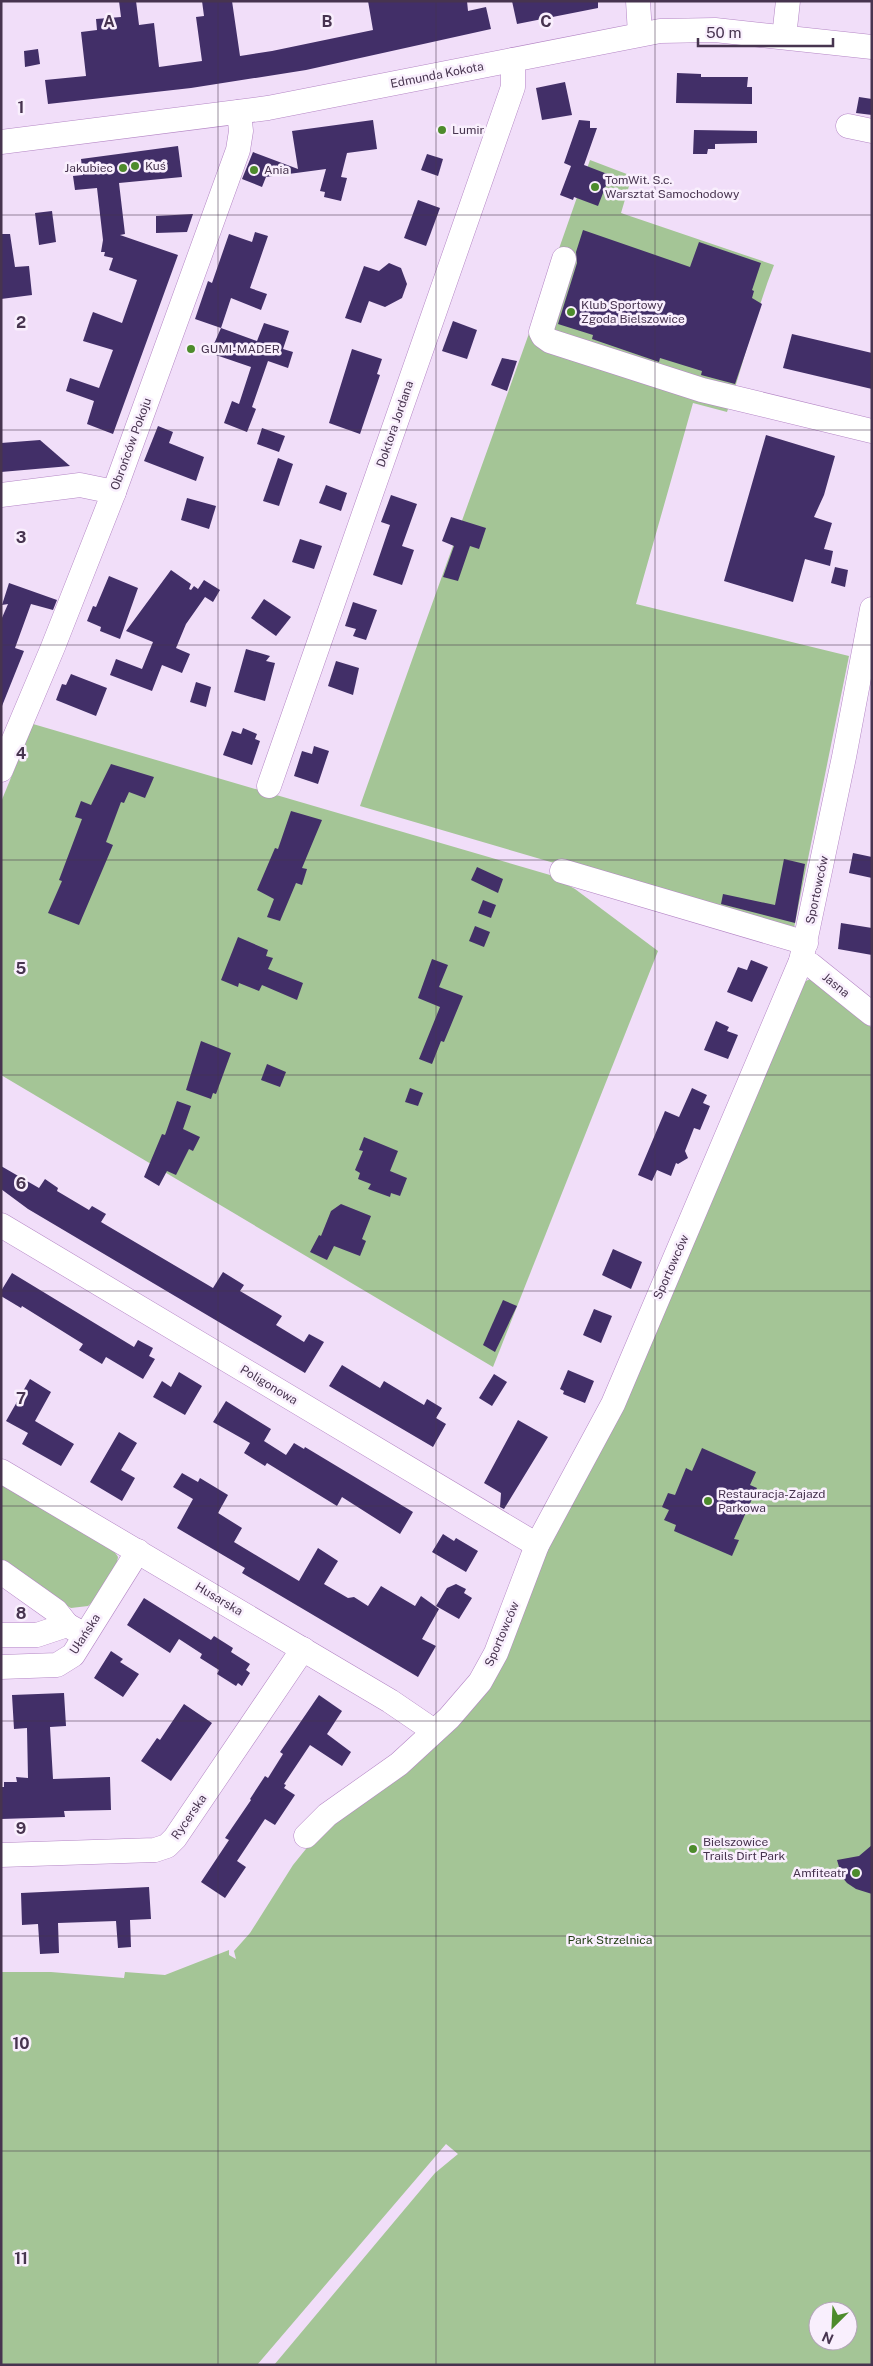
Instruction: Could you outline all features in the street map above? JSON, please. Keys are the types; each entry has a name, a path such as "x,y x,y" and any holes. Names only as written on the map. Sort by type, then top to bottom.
{"street":[{"path":"638,1 640,34"},
{"path":"784,37 788,1"},
{"name":"Edmunda Kokota","path":"1,142 239,112 640,34 681,30 715,30 872,47"},
{"name":"Doktora Jordana","path":"269,786 513,87 513,60"},
{"name":"Obrońców Pokoju","path":"1,770 53,647 114,492 238,150 241,131 239,112"},
{"path":"848,126 872,131"},
{"path":"564,259 541,332 550,341 702,390 872,431"},
{"path":"1,495 80,485 114,492"},
{"name":"Sportowców","path":"306,1836 328,1814 399,1764 449,1718 480,1682 496,1653 537,1545 613,1404 804,952 872,609"},
{"name":"Jasna","path":"562,871 804,952 811,966 871,1011"},
{"name":"Poligonowa","path":"1,1225 537,1545"},
{"name":"Husarska","path":"1,1471 303,1649 406,1711 434,1731"},
{"name":"Ułańska","path":"1,1667 56,1665 73,1656 76,1630 138,1551"},
{"path":"1,1572 56,1611 76,1630"},
{"path":"1,1635 37,1635 76,1630"},
{"name":"Rycerska","path":"1,1855 155,1850 167,1846 175,1838 303,1649"}],"green space":[{"path":"590,160 632,176 621,213 774,265 727,412 693,403 636,604 849,656 793,933 360,806"},
{"path":"33,724 550,875 575,889 658,951 493,1367 1,1075 1,802"},
{"name":"Park Strzelnica","path":"810,979 817,980 872,1028 872,2365 274,2365 435,2173 458,2154 446,2144 257,2365 1,2365 1,1972 51,1972 124,1978 125,1972 165,1975 229,1950 229,1955 236,1959 234,1951 250,1933 293,1865 318,1834 440,1740 539,1568 804,982"},
{"path":"1,1481 112,1548 118,1557 117,1562 96,1599 88,1606 71,1608 1,1570"}],"building":[{"path":"119,1 136,1 139,25 154,23 159,67 202,61 196,17 204,16 202,1 232,1 240,56 373,30 368,1 467,1 468,11 486,7 491,29 306,70 191,88 48,104 45,80 86,76 81,32 97,30 96,19 121,17"},
{"path":"512,1 598,1 598,8 517,24"},
{"path":"38,49 40,64 25,67 24,51"},
{"path":"677,73 701,74 701,77 748,77 747,87 752,87 752,104 676,103"},
{"path":"565,82 572,115 542,120 536,88"},
{"path":"859,97 872,99 872,115 856,113"},
{"path":"373,120 377,149 347,153 341,177 347,178 341,201 324,197 325,192 320,191 326,169 266,177 262,187 242,179 253,152 298,169 292,131"},
{"path":"579,120 590,121 590,128 597,128 584,165 610,175 598,206 574,197 573,200 560,195 571,166 564,163"},
{"path":"694,130 757,131 757,143 715,144 715,149 708,149 707,154 693,154"},
{"path":"178,146 182,177 119,183 125,234 120,235 178,255 113,434 87,424 94,401 66,391 70,378 99,388 113,350 83,341 90,320 93,312 122,323 137,280 109,270 113,258 104,256 105,252 101,252 103,240 97,188 75,190 73,176 83,175 81,159"},
{"path":"427,154 443,159 438,176 421,170"},
{"path":"418,200 440,208 426,246 404,238"},
{"path":"52,211 56,242 39,245 35,213"},
{"path":"193,214 187,232 156,233 156,216"},
{"path":"583,230 690,267 699,242 761,263 752,290 754,291 752,298 762,304 735,384 701,375 702,371 660,358 659,362 592,339 593,335 558,324 577,263 576,252"},
{"path":"255,232 268,236 250,288 267,294 261,310 231,298 221,328 195,319 208,281 212,283 229,234 252,242"},
{"path":"1,234 10,234 15,267 29,266 32,295 1,299"},
{"path":"389,263 401,268 407,284 402,298 385,307 369,301 361,323 345,318 364,266 379,271"},
{"path":"453,321 477,330 467,359 442,351"},
{"path":"264,323 289,331 283,349 293,352 288,368 268,361 252,407 256,409 247,432 224,423 232,401 239,404 251,367 210,353 221,328 257,341"},
{"path":"792,334 872,353 872,389 783,368"},
{"path":"352,349 382,359 377,374 380,375 360,434 329,423"},
{"path":"502,358 517,361 507,391 491,385"},
{"path":"158,426 173,432 169,443 204,457 196,481 144,461"},
{"path":"262,428 285,436 279,452 257,444"},
{"path":"766,435 835,456 824,495 814,517 832,523 824,549 833,551 830,566 805,559 793,602 724,581"},
{"path":"40,440 70,466 1,472 1,443"},
{"path":"278,458 293,464 279,506 263,501"},
{"path":"326,485 347,493 341,511 319,503"},
{"path":"391,495 417,504 402,546 414,550 402,585 373,575 390,525 381,522"},
{"path":"187,498 216,506 209,529 181,520"},
{"path":"451,517 486,528 479,549 470,546 458,581 443,577 454,546 442,541"},
{"path":"300,539 322,546 314,569 292,562"},
{"path":"835,567 848,570 845,587 831,583"},
{"path":"171,570 191,584 189,589 191,590 194,586 198,589 204,580 220,590 213,602 205,597 186,624 176,648 190,654 182,673 162,665 152,691 110,675 116,659 142,669 153,642 126,631"},
{"path":"109,576 138,588 120,639 100,631 101,627 87,621 93,606 96,607"},
{"path":"9,583 57,600 53,610 31,604 15,648 24,651 2,706 1,620 8,604 2,605"},
{"path":"264,599 291,617 276,636 251,618"},
{"path":"353,602 377,610 366,640 353,636 356,629 345,626"},
{"path":"246,649 270,656 266,661 275,663 265,701 234,692"},
{"path":"336,661 359,668 353,695 328,686"},
{"path":"71,674 107,688 96,716 56,700 62,684 66,685"},
{"path":"196,682 211,687 206,707 190,702"},
{"path":"243,728 257,734 255,739 260,741 252,765 223,755 232,731 241,734"},
{"path":"314,746 329,751 318,784 294,776 302,751 312,754"},
{"path":"111,764 154,777 145,798 129,792 124,803 121,802 106,842 113,845 79,925 48,913 62,881 59,880 82,819 75,817 81,801 91,805"},
{"path":"291,811 322,820 302,868 307,869 302,885 296,883 280,921 267,917 274,899 257,890 275,848 278,849"},
{"path":"853,853 872,857 872,878 849,873"},
{"path":"784,859 805,864 795,923 721,904 723,894 775,905"},
{"path":"477,867 503,879 498,893 471,880"},
{"path":"483,900 496,905 491,918 478,913"},
{"path":"841,923 872,928 872,955 838,949"},
{"path":"475,926 490,932 484,947 469,941"},
{"path":"238,937 268,950 266,956 273,958 268,969 303,983 297,1000 262,985 259,991 239,983 238,987 221,980"},
{"path":"432,959 448,965 439,987 463,996 444,1042 441,1041 432,1064 419,1059 440,1007 418,998"},
{"path":"751,960 768,967 752,1002 727,992 738,967 747,970"},
{"path":"716,1021 729,1027 727,1031 738,1035 728,1059 704,1050"},
{"path":"201,1041 231,1053 216,1094 213,1093 211,1099 186,1090"},
{"path":"267,1064 286,1072 280,1087 261,1080"},
{"path":"410,1088 423,1093 418,1106 405,1102"},
{"path":"692,1088 707,1095 703,1103 710,1106 700,1130 694,1128 685,1151 688,1158 678,1164 676,1163 671,1176 657,1170 652,1181 638,1175 665,1111 679,1117"},
{"path":"177,1101 191,1106 183,1129 200,1137 193,1151 189,1149 176,1175 167,1171 159,1186 144,1177 162,1134 165,1135"},
{"path":"364,1137 398,1151 390,1171 407,1178 400,1196 391,1193 390,1197 368,1189 371,1184 358,1179 360,1173 355,1170 363,1151 359,1150"},
{"path":"1,1166 39,1188 45,1179 58,1188 57,1191 89,1210 92,1206 106,1214 101,1222 213,1288 223,1272 244,1285 240,1291 282,1316 276,1325 304,1342 309,1334 324,1342 305,1373 28,1209 1,1189"},
{"path":"341,1204 371,1216 362,1239 366,1241 360,1256 334,1246 327,1260 310,1252 319,1235 321,1236 331,1211"},
{"path":"613,1249 642,1262 631,1289 602,1275"},
{"path":"12,1273 134,1347 138,1340 153,1348 149,1356 155,1359 143,1379 106,1357 102,1364 79,1350 83,1344 22,1306 21,1308 1,1296 1,1291"},
{"path":"503,1300 517,1306 495,1352 483,1345"},
{"path":"594,1309 612,1316 601,1343 583,1335"},
{"path":"342,1365 380,1388 384,1381 424,1405 427,1399 442,1408 436,1418 446,1424 433,1447 329,1386"},
{"path":"568,1370 594,1381 585,1403 563,1394 564,1391 560,1389"},
{"path":"179,1372 202,1386 185,1415 153,1397 162,1381 171,1387"},
{"path":"494,1374 507,1382 492,1406 479,1398"},
{"path":"30,1379 51,1392 35,1421 74,1444 61,1466 22,1444 28,1433 6,1421"},
{"path":"226,1401 271,1429 264,1441 286,1455 294,1443 304,1449 305,1447 413,1512 400,1534 342,1497 337,1506 267,1463 265,1466 244,1453 250,1443 213,1422"},
{"path":"518,1420 548,1437 504,1509 500,1507 501,1493 484,1483"},
{"path":"119,1432 137,1443 121,1470 135,1478 122,1501 90,1482"},
{"name":"Restauracja-Zajazd Parkowa","path":"702,1448 756,1472 750,1485 757,1488 734,1539 739,1540 732,1556 674,1531 676,1525 664,1520 669,1510 662,1507 668,1493 675,1495 686,1468 692,1471"},
{"path":"182,1473 198,1482 200,1478 228,1495 218,1513 242,1528 234,1542 299,1581 318,1548 338,1561 324,1584 348,1598 354,1597 368,1606 381,1586 415,1606 421,1596 439,1609 422,1639 436,1646 418,1677 242,1573 245,1568 177,1528 193,1499 173,1487"},
{"path":"443,1534 454,1541 456,1538 478,1551 466,1572 432,1552"},
{"path":"456,1584 466,1589 464,1593 472,1598 459,1619 436,1606 447,1588"},
{"path":"144,1598 211,1640 214,1636 233,1648 231,1652 250,1664 246,1670 250,1673 242,1686 238,1683 236,1686 217,1674 219,1670 200,1658 202,1654 179,1639 170,1653 127,1625"},
{"path":"111,1651 123,1659 120,1662 139,1674 123,1697 94,1678"},
{"path":"64,1693 66,1726 50,1727 53,1779 110,1777 111,1810 64,1811 65,1817 1,1819 1,1787 4,1787 4,1782 17,1782 16,1777 28,1778 27,1728 14,1729 12,1695"},
{"path":"319,1695 342,1711 327,1734 351,1752 342,1766 310,1745 284,1784 286,1785 284,1788 295,1795 275,1825 265,1819 237,1861 246,1867 225,1898 201,1882 229,1840 225,1838 265,1776 268,1778 283,1754 280,1752"},
{"path":"184,1704 212,1723 171,1781 141,1761 157,1738 160,1740"},
{"name":"Amfiteatr","path":"872,1845 872,1894 856,1889 847,1883 842,1877 837,1860 859,1856"},
{"path":"149,1887 151,1919 130,1920 131,1947 118,1948 116,1921 58,1923 59,1953 40,1954 38,1924 22,1925 21,1893"}],"place":[{"name":"Lumir","path":"442,130"},
{"name":"Kuś","path":"135,166"},
{"name":"Jakubiec","path":"123,168"},
{"name":"Ania","path":"254,170"},
{"name":"TomWit. S.c. Warsztat Samochodowy","path":"595,187"},
{"name":"Klub Sportowy Zgoda Bielszowice","path":"571,312"},
{"name":"GUMI-MADER","path":"191,349"},
{"name":"Restauracja-Zajazd Parkowa","path":"708,1501"},
{"name":"Bielszowice Trails Dirt Park","path":"693,1849"},
{"name":"Amfiteatr","path":"856,1873"}]}
